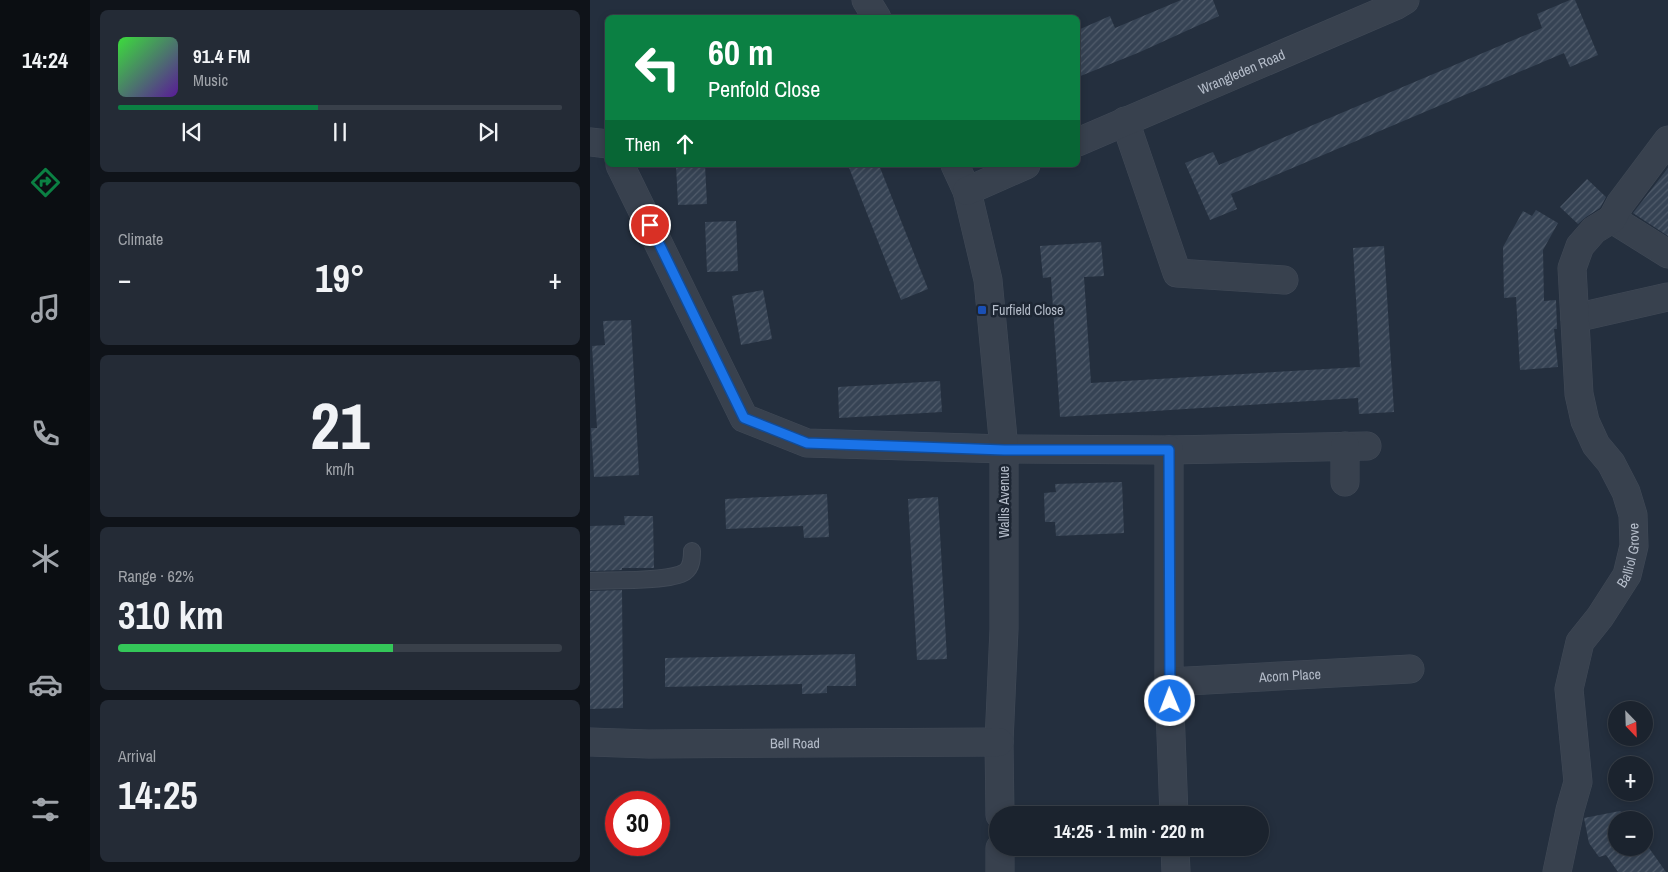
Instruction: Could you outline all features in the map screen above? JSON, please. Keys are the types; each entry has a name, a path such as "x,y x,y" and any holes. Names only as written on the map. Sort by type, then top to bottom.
{"street":[{"path":"866,0 875,15"},
{"name":"Wrangleden Road","path":"1080,141 1125,120 1395,6 1404,0"},
{"path":"1125,120 1177,273 1284,280"},
{"path":"1668,140 1620,204 1612,219 1668,254"},
{"path":"590,142 605,144"},
{"path":"621,167 744,418 807,443 1004,450 1169,450 1356,446 1345,482"},
{"name":"Wallis Avenue","path":"956,167 967,191 988,280 1004,450 1004,630 1000,806"},
{"path":"967,191 1021,167"},
{"name":"Balliol Grove","path":"1557,872 1578,782 1569,689 1580,642 1600,617 1627,575 1634,546 1633,515 1626,492 1611,463 1596,445 1585,421 1579,394 1572,268 1580,246 1594,230 1612,219"},
{"path":"1575,318 1668,297"},
{"path":"1169,450 1169,682 1174,806"},
{"name":"Acorn Place","path":"1169,682 1410,669"},
{"name":"Bell Road","path":"590,742 649,744 1000,742"},
{"path":"1000,856 1000,872"},
{"path":"1175,856 1176,872"}],"lane":[{"path":"590,581 668,578 685,572 691,564 692,551"}],"building":[{"path":"1181,0 1213,0 1219,16 1140,52 1080,76 1080,29 1110,16 1115,28"},
{"path":"1570,0 1575,0 1598,55 1570,67 1564,53 1231,194 1237,209 1210,220 1185,163 1213,152 1219,165 1542,28 1537,14"},
{"path":"676,167 705,167 707,204 678,205"},
{"path":"849,167 880,167 928,289 901,300"},
{"path":"1668,168 1668,236 1633,213"},
{"path":"1587,179 1606,197 1600,208 1578,224 1560,207"},
{"path":"1536,210 1558,223 1543,250 1544,301 1556,300 1557,329 1554,329 1558,367 1520,370 1516,297 1504,298 1503,247 1523,211 1532,216"},
{"path":"736,221 738,271 707,272 705,222"},
{"path":"1101,242 1104,276 1084,277 1091,383 1360,367 1353,248 1384,246 1394,412 1359,414 1358,398 1060,417 1051,277 1043,278 1040,246"},
{"path":"763,290 772,339 741,345 732,296"},
{"path":"631,320 639,475 594,477 591,428 597,428 592,346 605,345 603,321"},
{"path":"940,381 942,412 839,418 838,387"},
{"path":"1122,482 1124,533 1056,536 1055,522 1045,522 1044,493 1056,492 1055,484"},
{"path":"827,494 829,537 804,538 803,526 726,529 725,499"},
{"path":"938,497 947,659 917,660 908,499"},
{"path":"624,516 653,516 654,568 590,571 590,526 625,525"},
{"path":"622,590 623,708 590,709 590,591"},
{"path":"855,654 856,686 827,686 827,693 802,694 802,684 665,687 665,658"},
{"path":"1608,813 1608,856 1653,856 1653,854 1666,872 1618,872 1606,855 1599,857 1589,843 1584,818"}],"place":[{"name":"Furfield Close","path":"982,310"}],"route":[{"path":"650,225 744,418 807,443 1004,450 1169,450 1170,701"}]}
